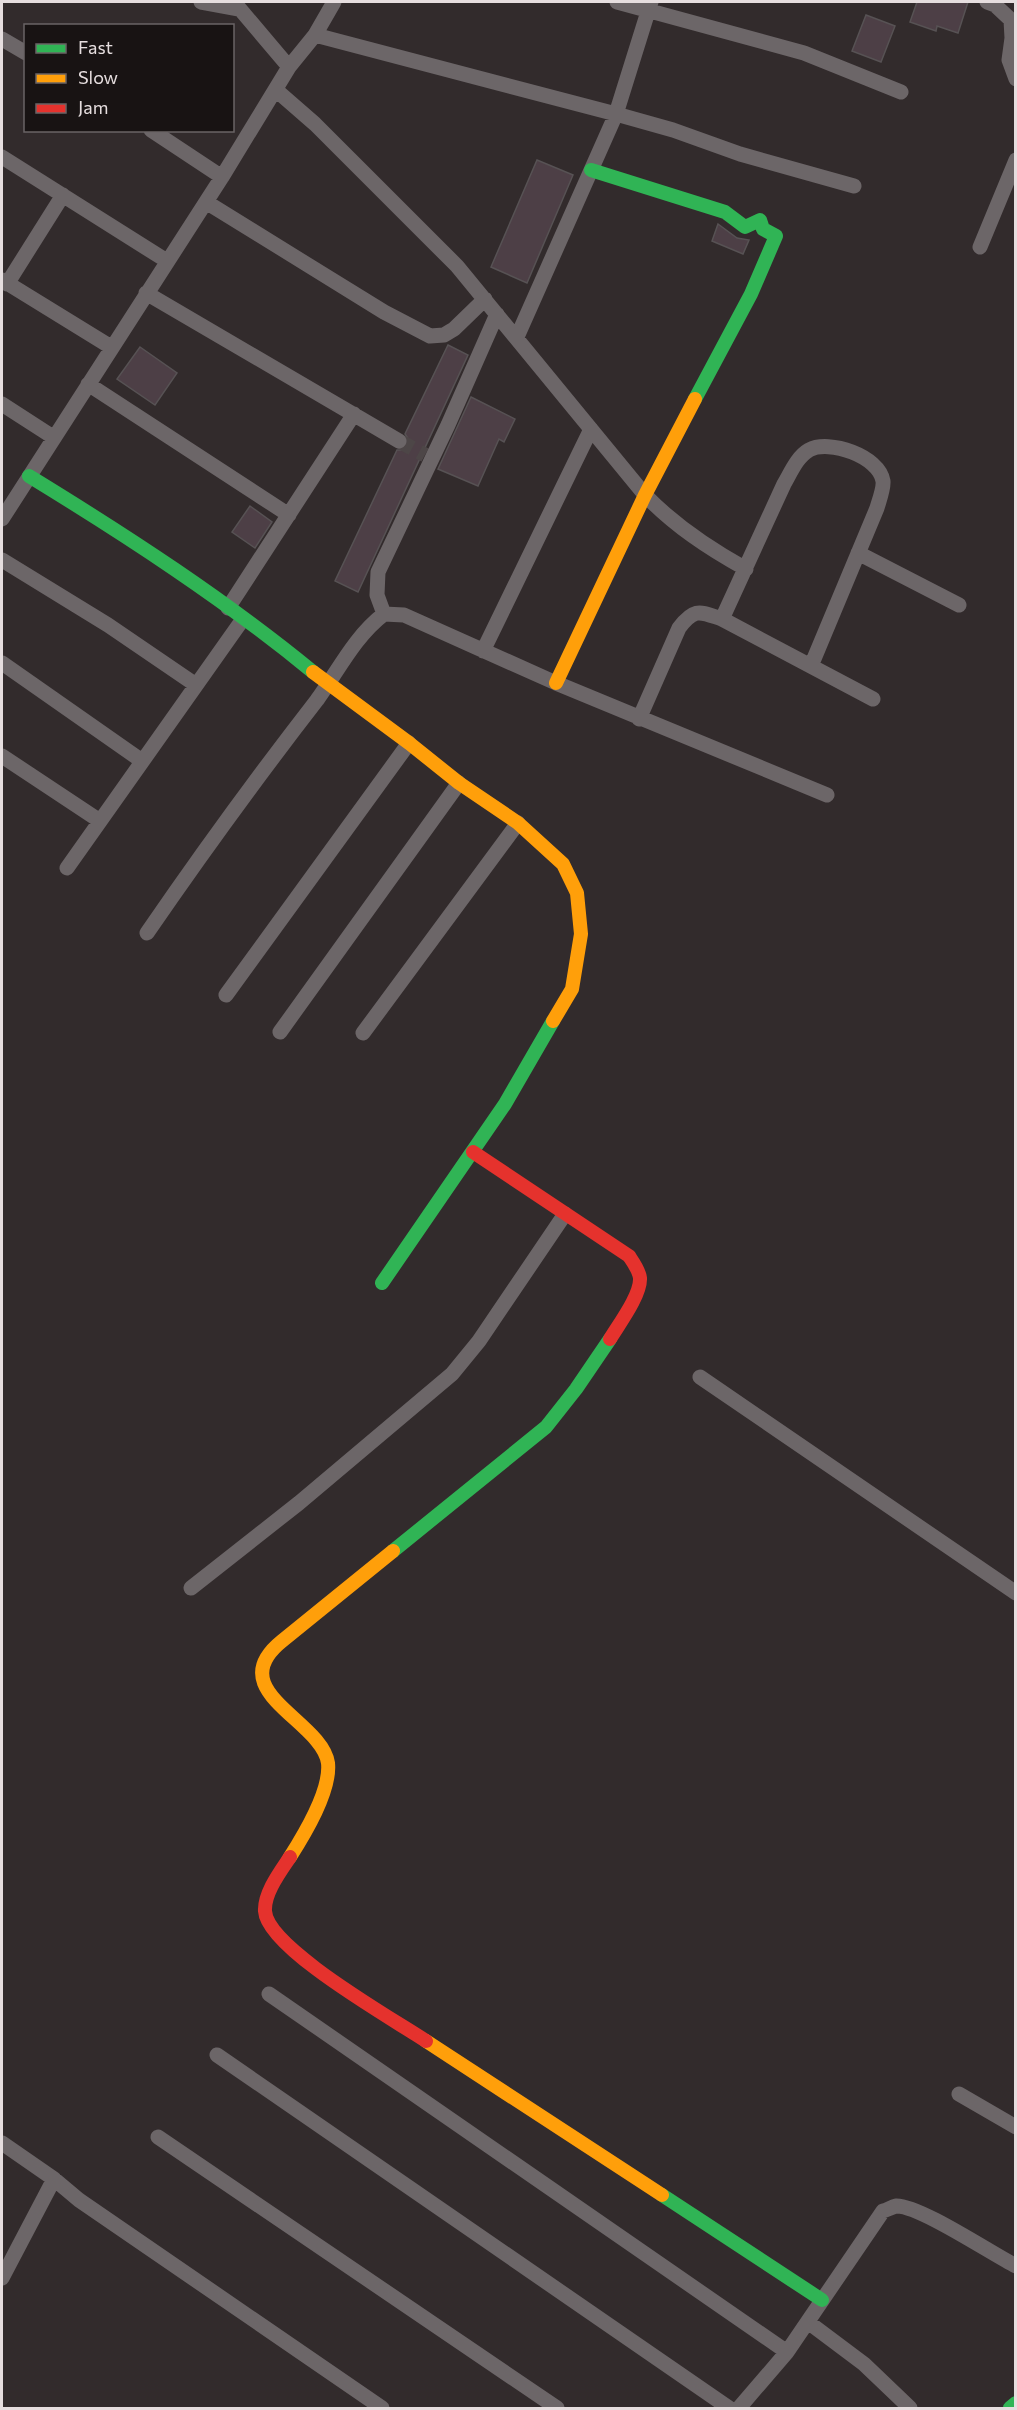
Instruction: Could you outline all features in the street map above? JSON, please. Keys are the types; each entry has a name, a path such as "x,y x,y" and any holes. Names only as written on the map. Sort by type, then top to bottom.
{"main road":[{"path":"556,683 645,495 751,294 776,236 763,229 760,220 745,227 725,212 591,170"},
{"path":"29,476 128,536 276,642 328,685 409,743 459,783 518,823 563,864 578,893 581,934 573,989 505,1104 382,1282"},
{"path":"473,1152 629,1256 638,1269 640,1283 630,1307 575,1392 530,1442 292,1632 266,1656 260,1669 263,1683 309,1734 327,1760 327,1775 321,1796 305,1832 271,1889 265,1911 271,1927 285,1945 329,1977 822,2300"},
{"path":"1010,2409 1016,2403"}],"street":[{"path":"201,2 237,5 289,67"},
{"path":"2,519 222,177 289,67 315,34 334,2"},
{"path":"617,2 650,6 804,53 901,92"},
{"path":"987,2 995,5 1011,20 1012,38 1009,60 1016,78"},
{"path":"517,337 616,114 650,6"},
{"path":"315,34 673,130 740,154 854,186"},
{"path":"2,39 24,52"},
{"path":"276,90 324,132 457,266 645,495 689,535 746,569"},
{"path":"154,132 222,177"},
{"path":"2,157 167,261"},
{"path":"980,247 1016,160"},
{"path":"63,195 4,282 111,347"},
{"path":"206,202 384,312 430,336 444,334 454,329 485,299"},
{"path":"146,293 399,441"},
{"path":"384,614 377,594 378,572 428,457 497,314"},
{"path":"88,384 289,515"},
{"path":"2,404 53,437"},
{"path":"228,608 354,414"},
{"path":"483,651 591,429"},
{"path":"722,619 796,462 809,450 827,446 851,452 875,465 884,482 877,508 811,666"},
{"path":"858,554 959,605"},
{"path":"2,560 108,625 196,685"},
{"path":"639,718 679,628 689,615 699,612 722,619 873,699"},
{"path":"147,933 213,837 328,685 370,625 384,614 404,615 556,683 827,795"},
{"path":"67,868 243,619"},
{"path":"2,663 142,761"},
{"path":"226,995 409,743"},
{"path":"2,756 100,821"},
{"path":"280,1032 459,783"},
{"path":"363,1033 518,823"},
{"path":"191,1588 308,1495 452,1374 479,1341 565,1214"},
{"path":"700,1377 1016,1593"},
{"path":"269,1994 787,2352"},
{"path":"217,2055 729,2409"},
{"path":"959,2094 1016,2127"},
{"path":"158,2137 556,2409"},
{"path":"2,2143 54,2179 79,2200 382,2409"},
{"path":"2,2278 54,2179"},
{"path":"739,2409 787,2352 883,2211 897,2206 935,2221 1016,2266"},
{"path":"808,2322 864,2364 910,2409"}],"building":[{"path":"917,2 968,2 958,33 937,26 936,31 910,22"},
{"path":"866,15 895,26 881,62 852,51"},
{"path":"537,160 573,175 527,283 491,267"},
{"path":"718,224 737,238 749,240 743,254 712,241"},
{"path":"448,345 468,355 358,592 335,581 397,450 403,450 408,445 409,440 405,434"},
{"path":"140,347 177,373 155,405 117,379"},
{"path":"471,397 515,419 504,442 499,439 478,486 438,469"},
{"path":"250,506 272,522 255,548 232,532"}],"tunnel":[{"path":"399,441 425,455"}],"traffic: fast":[{"path":"591,170 725,212 745,227 760,220 763,229 776,236 751,294 695,399"},
{"path":"29,476 174,569 245,619 313,672"},
{"path":"382,1283 505,1104 553,1021"},
{"path":"393,1551 546,1427 576,1389 610,1339"},
{"path":"662,2195 822,2300"},
{"path":"1010,2408 1016,2403"}],"traffic: slow":[{"path":"556,683 645,495 695,399"},
{"path":"313,672 459,783 518,823 563,864 577,893 581,934 572,989 553,1021"},
{"path":"290,1857 321,1799 328,1774 328,1763 322,1747 268,1690 262,1675 266,1659 282,1641 393,1551"},
{"path":"426,2041 662,2195"}],"traffic: jam":[{"path":"473,1152 629,1256 636,1266 640,1278 639,1285 629,1309 610,1339"},
{"path":"290,1857 273,1883 265,1904 265,1911 271,1926 286,1944 308,1963 426,2041"}]}
